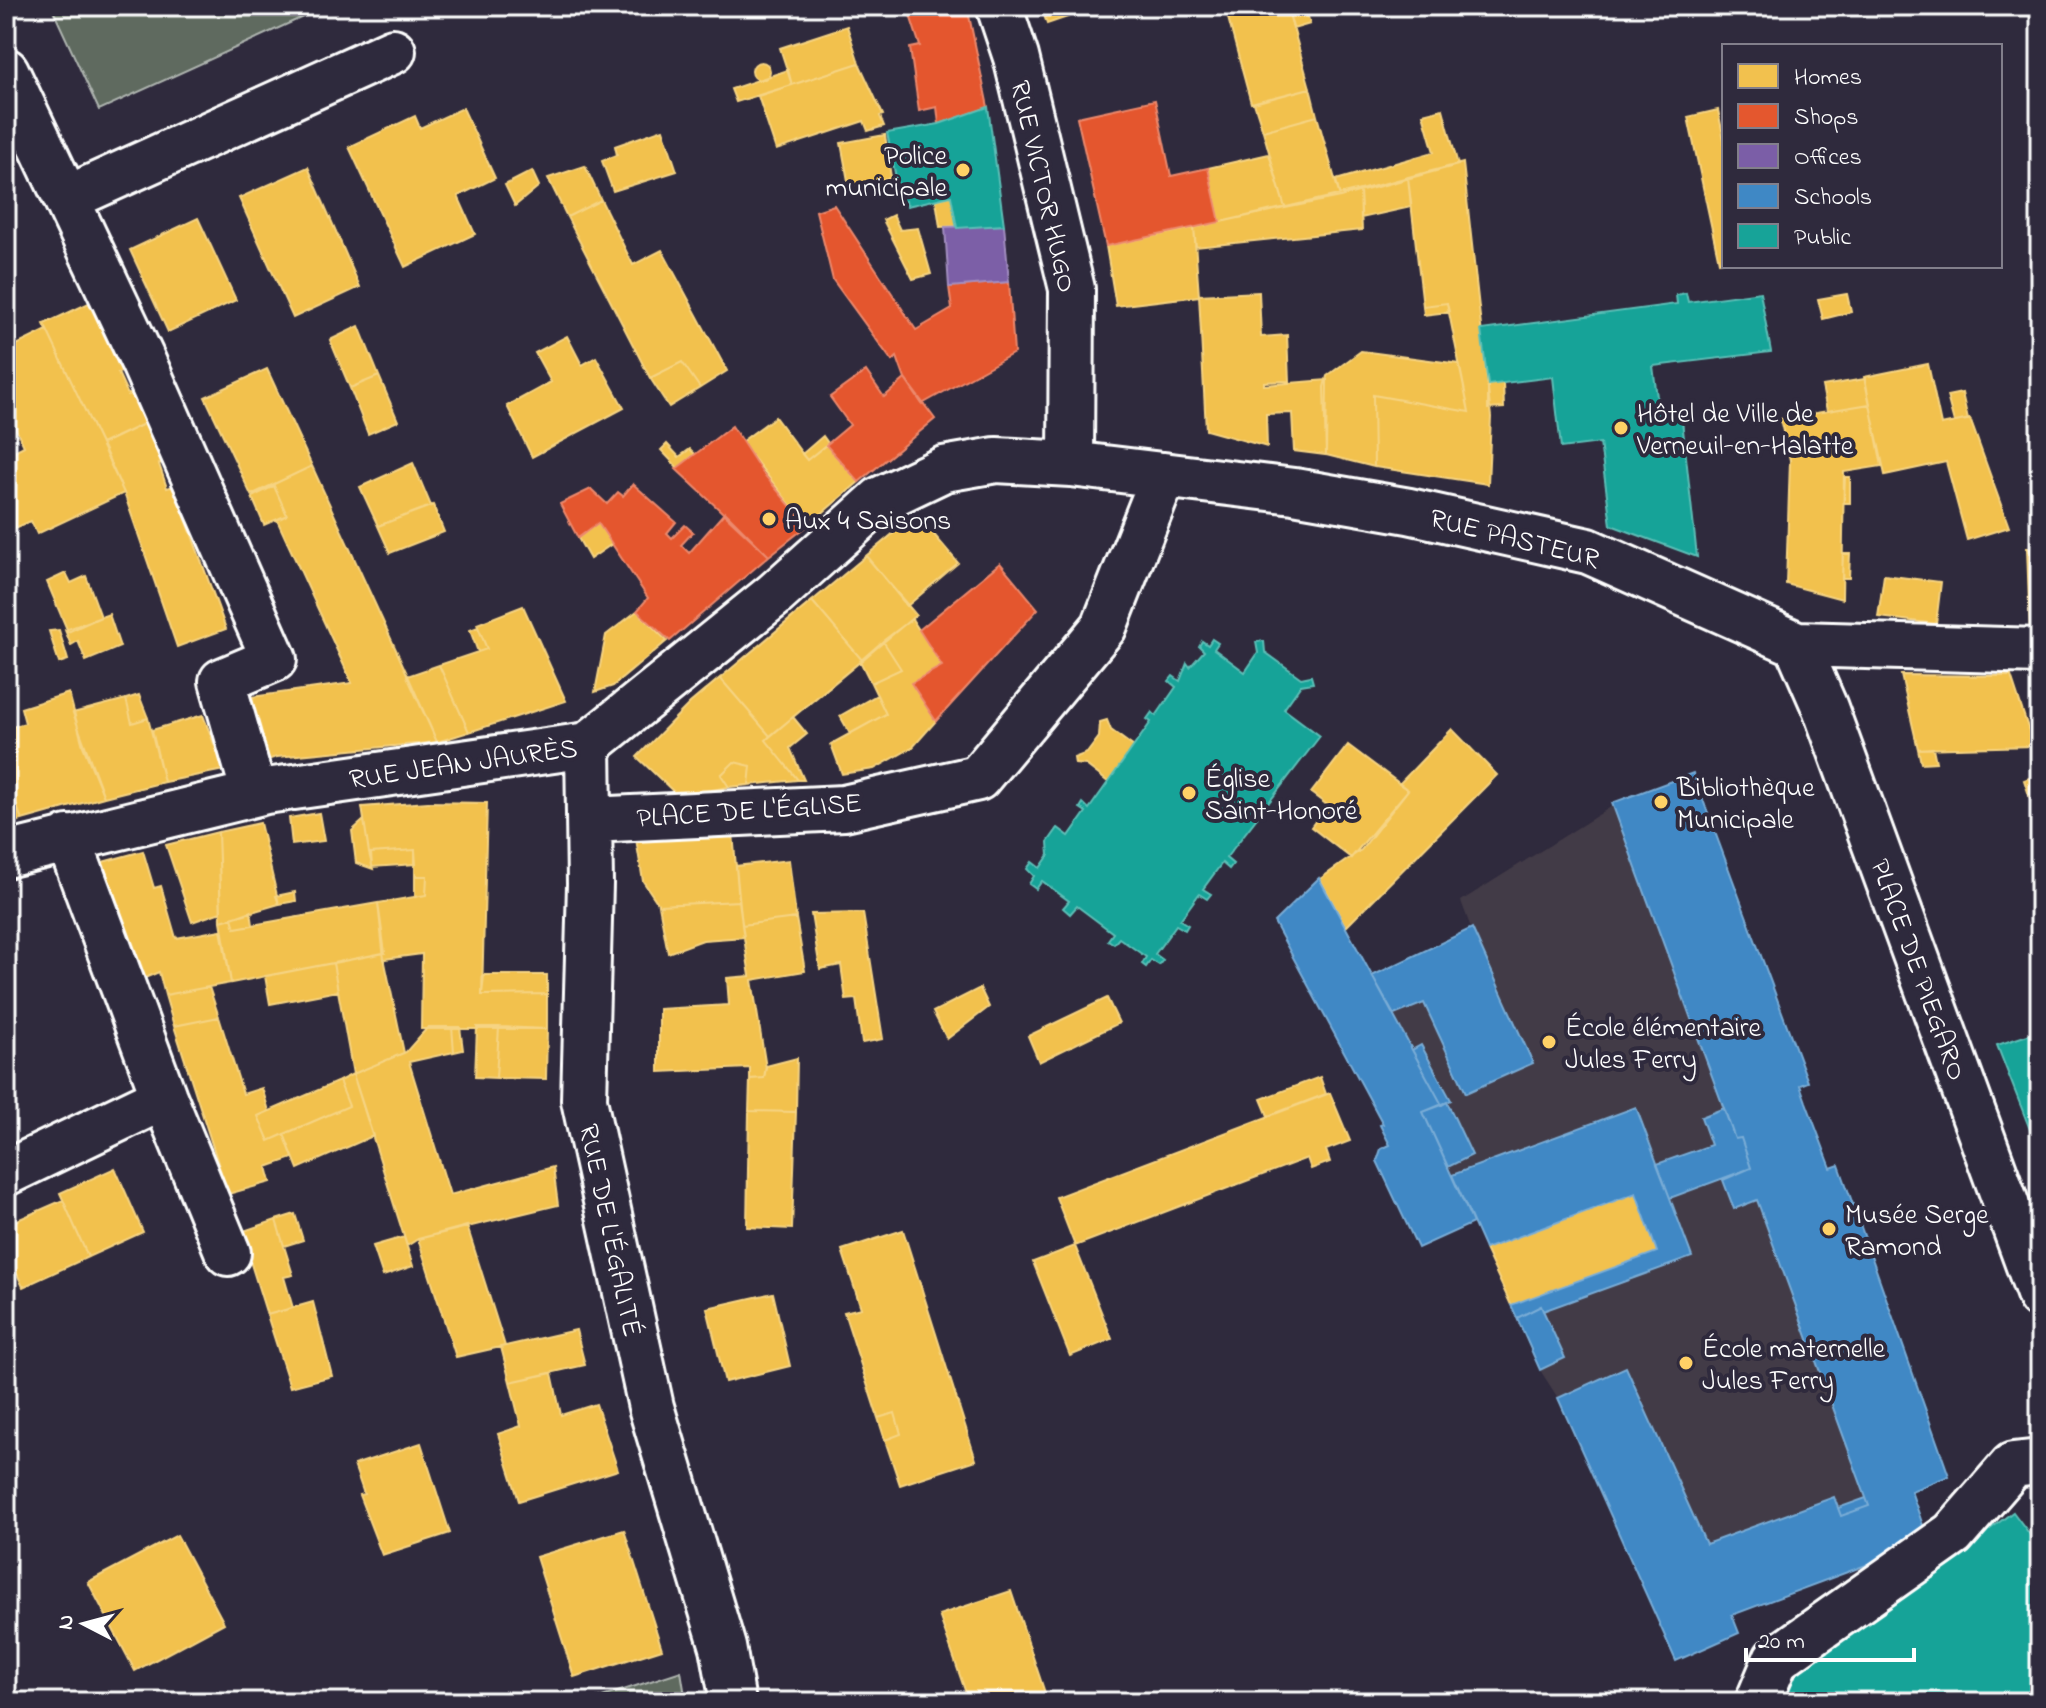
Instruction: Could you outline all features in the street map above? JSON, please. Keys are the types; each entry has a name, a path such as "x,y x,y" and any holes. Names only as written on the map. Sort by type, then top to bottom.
{"street":[{"name":"RUE VICTOR HUGO","path":"999,6 1016,57 1072,289 1071,464"},
{"path":"68,198 393,51"},
{"path":"6,71 68,198 274,659 222,681 254,793"},
{"name":"RUE JEAN JAURÈS","path":"6,855 254,793 588,745 774,595 881,499 944,469 996,460 1071,464"},
{"name":"RUE PASTEUR","path":"1071,464 1409,511 1588,551 1797,644 2040,651"},
{"name":"PLACE DE L'ÉGLISE","path":"590,820 844,808 978,778 1104,627 1164,475"},
{"name":"PLACE DE PIEGARO","path":"1797,644 1825,708 2040,1296"},
{"name":"RUE DE L'ÉGALITÉ","path":"588,745 590,820 584,1100 651,1407 723,1647 733,1702"},
{"path":"68,838 164,1097 228,1253"},
{"path":"6,1173 164,1097"},
{"path":"1758,1702 1776,1659 1953,1534 2013,1465 2040,1462"}],"shaded area":[{"name":"École élémentaire Jules Ferry","path":"1614,805 1724,1108 1701,1117 1711,1145 1657,1164 1636,1107 1452,1175 1372,976 1471,928 1461,901"},
{"name":"École maternelle Jules Ferry","path":"1723,1179 1734,1209 1757,1200 1866,1498 1838,1508 1833,1497 1706,1544 1626,1367 1558,1398 1540,1370 1543,1311 1670,1198"}],"green space":[{"path":"51,6 327,6 99,110"},
{"path":"681,1671 686,1702 587,1702"}],"building: Homes":[{"path":"1041,6 1100,6 1047,24"},
{"path":"1225,6 1274,6 1228,18"},
{"path":"1274,6 1287,6 1310,88 1251,103 1228,18"},
{"path":"1287,6 1305,6 1310,24 1293,29"},
{"path":"847,26 859,63 792,85 780,48"},
{"path":"761,62 770,71 761,80 752,71"},
{"path":"859,63 883,115 880,116 884,126 868,131 864,121 776,150 758,96"},
{"path":"788,70 792,85 736,102 731,89"},
{"path":"1310,88 1317,116 1263,131 1254,103"},
{"path":"463,108 495,178 458,196 475,234 405,267 349,147 415,116 420,128"},
{"path":"1443,109 1458,165 1340,197 1336,180 1434,152 1423,114"},
{"path":"1718,110 1722,130 1722,261 1719,262 1688,117"},
{"path":"1317,116 1340,197 1285,208 1263,131"},
{"path":"663,129 677,171 613,191 602,161 617,155 615,146"},
{"path":"885,135 891,178 849,186 841,143"},
{"path":"1269,154 1285,208 1220,222 1208,168"},
{"path":"1463,163 1491,417 1488,484 1374,467 1373,395 1469,412 1447,303 1423,306 1408,177"},
{"path":"585,166 601,200 567,217 548,178"},
{"path":"308,167 360,287 293,318 239,198"},
{"path":"532,171 539,186 515,206 505,185"},
{"path":"1408,177 1411,207 1361,218 1360,190"},
{"path":"1360,190 1362,230 1196,247 1194,228"},
{"path":"951,196 957,226 940,227 936,200"},
{"path":"601,200 633,265 662,250 727,371 700,388 682,362 650,378 567,217"},
{"path":"893,215 900,230 918,228 931,274 913,279 883,220"},
{"path":"198,218 236,300 168,332 130,250"},
{"path":"1194,228 1199,296 1116,306 1106,246"},
{"path":"1259,292 1261,337 1287,335 1289,381 1264,382 1264,385 1327,380 1326,455 1294,451 1292,413 1266,414 1267,447 1206,430 1199,295"},
{"path":"1847,294 1851,312 1823,319 1818,299"},
{"path":"93,301 125,371 118,373 128,395 134,392 148,422 101,444 44,324"},
{"path":"1447,303 1449,312 1424,315 1423,306"},
{"path":"359,326 379,376 350,388 330,340"},
{"path":"47,330 124,493 37,534 31,521 6,532 6,489 14,485 6,467 6,455 24,446 6,408 6,350"},
{"path":"567,336 582,365 596,357 624,408 532,457 507,406 551,382 535,353"},
{"path":"1361,351 1459,364 1469,412 1373,395 1374,467 1326,455 1324,387 1327,376"},
{"path":"682,362 700,388 669,407 650,378"},
{"path":"1928,364 1941,425 1970,419 2009,527 1967,540 1946,462 1885,475 1864,377"},
{"path":"267,369 312,466 251,495 205,397"},
{"path":"379,376 398,421 368,434 350,388"},
{"path":"1865,379 1870,404 1827,411 1822,386"},
{"path":"1503,383 1504,408 1488,409 1488,385"},
{"path":"1962,393 1968,420 1954,422 1947,396"},
{"path":"1870,404 1882,466 1844,472 1842,599 1786,584 1790,460 1780,419"},
{"path":"775,417 807,460 826,445 859,482 807,526 741,442"},
{"path":"148,422 166,461 159,464 167,488 174,486 226,629 177,647 124,493 102,444"},
{"path":"823,436 828,443 807,460 802,454"},
{"path":"667,444 679,457 690,449 695,454 678,468 661,450"},
{"path":"413,463 431,506 378,526 360,487"},
{"path":"312,466 437,742 277,757 260,762 251,697 352,683 277,520 287,515 274,486 251,495"},
{"path":"1845,477 1850,477 1850,503 1844,503"},
{"path":"274,486 287,515 264,525 252,497"},
{"path":"433,505 444,532 390,553 378,526"},
{"path":"598,523 612,544 590,559 578,538"},
{"path":"901,527 931,531 958,563 907,606 866,556"},
{"path":"2027,548 2040,548 2040,630 2030,631"},
{"path":"1843,554 1850,554 1849,578 1842,578"},
{"path":"866,556 916,615 862,660 812,601"},
{"path":"66,573 71,583 86,576 101,617 68,632 47,582"},
{"path":"1884,575 1941,582 1936,624 1878,617"},
{"path":"812,601 862,660 770,736 720,678"},
{"path":"523,606 566,701 469,732 439,665 487,649 477,624"},
{"path":"637,611 667,641 613,686 595,692 606,635"},
{"path":"109,614 120,647 86,661 78,641 71,645 65,630"},
{"path":"912,619 942,666 911,683 936,721 913,747 874,769 842,774 831,744 886,714 871,683 901,669 883,641"},
{"path":"478,627 487,649 478,652 470,630"},
{"path":"59,630 68,660 59,663 49,631"},
{"path":"883,641 901,669 871,683 860,661"},
{"path":"439,665 469,732 437,742 407,676"},
{"path":"1901,675 2011,676 2034,746 1918,749"},
{"path":"720,678 770,736 766,740 798,780 749,785 751,766 734,762 721,775 729,787 678,796 637,757 690,703"},
{"path":"69,693 83,746 104,797 22,820 6,776 6,729 25,723 21,708"},
{"path":"139,695 148,718 132,723 126,699"},
{"path":"877,695 886,714 850,734 840,716"},
{"path":"126,699 132,723 148,718 164,782 104,797 73,713"},
{"path":"203,715 224,770 164,782 152,730"},
{"path":"793,717 807,734 790,748 804,780 798,780 766,740"},
{"path":"1107,720 1111,730 1134,747 1108,782 1086,765 1075,764 1074,758 1087,753 1099,737 1100,722"},
{"path":"1452,729 1497,775 1346,927 1320,879 1361,850 1408,790 1399,784"},
{"path":"1348,745 1408,790 1351,858 1311,827 1327,805 1311,793"},
{"path":"1933,748 1936,762 1921,763 1918,749"},
{"path":"734,762 751,766 749,785 729,787 721,775"},
{"path":"2040,774 2040,828 2024,780"},
{"path":"6,776 22,820 6,824"},
{"path":"428,802 487,803 482,995 547,994 547,1029 421,1029 422,954 384,959 378,903 426,895 427,876 415,876 415,850 369,853 362,807"},
{"path":"319,813 324,841 292,845 289,818"},
{"path":"364,820 373,869 356,863 352,831"},
{"path":"260,823 279,904 221,921 218,832"},
{"path":"218,832 221,912 192,922 166,845"},
{"path":"733,833 739,901 659,905 643,881 636,839"},
{"path":"415,850 416,864 372,867 371,853"},
{"path":"143,851 154,888 161,886 176,938 221,930 231,983 165,995 159,972 145,978 99,863"},
{"path":"789,860 796,918 742,925 736,866"},
{"path":"415,876 427,876 426,895 415,897"},
{"path":"295,892 296,901 279,904 276,896"},
{"path":"739,901 744,937 703,940 668,953 659,905"},
{"path":"378,903 385,953 231,983 221,921 232,918 235,928"},
{"path":"251,911 253,925 235,928 232,918"},
{"path":"863,913 883,1039 862,1043 856,999 846,1000 841,965 820,969 811,914"},
{"path":"796,918 805,971 752,980 766,1068 764,1078 750,1079 750,1068 659,1072 659,1009 729,1005 727,978 750,976 742,925"},
{"path":"383,953 404,1053 353,1074 333,963"},
{"path":"333,963 338,991 270,1004 265,976"},
{"path":"484,975 547,975 547,994 482,995"},
{"path":"209,987 219,1017 174,1026 165,995"},
{"path":"980,988 989,1007 947,1039 933,1012"},
{"path":"1107,998 1119,1023 1039,1062 1028,1036"},
{"path":"219,1017 243,1094 262,1088 269,1111 258,1116 269,1141 284,1134 293,1158 267,1167 271,1182 228,1194 174,1026"},
{"path":"428,1027 452,1027 454,1052 409,1062 450,1195 553,1167 558,1205 418,1239 407,1246 353,1074 406,1052"},
{"path":"452,1027 460,1027 463,1050 454,1052"},
{"path":"477,1027 499,1027 496,1078 475,1077"},
{"path":"499,1027 547,1029 546,1079 496,1078"},
{"path":"797,1058 796,1112 749,1111 750,1079 764,1078 766,1066"},
{"path":"353,1074 373,1136 298,1169 284,1134 349,1106 339,1081"},
{"path":"1320,1077 1326,1094 1268,1116 1261,1099"},
{"path":"339,1081 349,1106 269,1141 258,1116"},
{"path":"1330,1093 1350,1141 1326,1150 1330,1162 1311,1169 1307,1158 1075,1246 1056,1197"},
{"path":"749,1111 796,1112 792,1229 747,1227"},
{"path":"115,1168 143,1232 88,1257 60,1193"},
{"path":"1636,1193 1657,1252 1511,1305 1485,1249"},
{"path":"63,1200 88,1257 23,1287 6,1250 6,1225"},
{"path":"295,1214 303,1240 284,1246 276,1220"},
{"path":"276,1220 293,1275 284,1277 293,1308 267,1315 241,1232"},
{"path":"467,1226 505,1346 456,1357 418,1239"},
{"path":"903,1230 976,1460 900,1485 885,1440 901,1434 895,1413 878,1418 844,1312 861,1308 842,1250"},
{"path":"404,1237 413,1266 383,1276 373,1246"},
{"path":"1075,1246 1112,1339 1070,1356 1033,1262"},
{"path":"773,1293 790,1366 725,1382 707,1308"},
{"path":"313,1302 332,1376 290,1387 267,1315"},
{"path":"576,1330 585,1365 510,1382 501,1347"},
{"path":"552,1373 561,1415 596,1404 618,1470 519,1501 498,1434 521,1426 510,1382"},
{"path":"895,1413 901,1434 885,1440 878,1418"},
{"path":"421,1443 450,1533 382,1555 359,1495 364,1494 354,1465"},
{"path":"624,1530 662,1649 574,1677 536,1557"},
{"path":"177,1535 224,1623 135,1671 88,1582"},
{"path":"1011,1591 1048,1702 969,1702 939,1615"}],"building: Shops":[{"path":"907,6 967,6 988,107 939,124 937,107 919,111 910,48 920,46"},
{"path":"1155,100 1171,176 1208,168 1220,222 1106,246 1077,117"},
{"path":"834,205 916,330 952,309 949,287 1009,282 1014,353 922,404 905,379 897,357 892,361 833,280 816,211"},
{"path":"866,371 884,397 905,379 935,419 859,482 826,445 850,425 830,397"},
{"path":"732,426 762,472 807,526 769,556 676,469"},
{"path":"633,484 676,522 667,533 672,538 685,525 693,532 681,545 689,553 725,512 769,556 670,641 637,611 648,598 598,523 578,538 560,504 591,489 607,504 618,492 623,496"},
{"path":"1000,563 1038,609 936,721 911,683 942,666 919,630"}],"building: Offices":[{"path":"1004,225 1009,282 949,287 945,227"}],"building: Schools":[{"path":"1693,773 1808,1082 1800,1085 1806,1102 1831,1168 1839,1165 1949,1476 1911,1491 1926,1534 1893,1555 1732,1615 1739,1633 1676,1661 1558,1398 1626,1367 1706,1544 1834,1497 1841,1516 1869,1506 1757,1200 1734,1209 1723,1180 1751,1168 1741,1138 1735,1139 1612,803"},
{"path":"1319,878 1442,1105 1423,1112 1473,1223 1418,1248 1377,1161 1381,1149 1390,1145 1380,1125 1383,1124 1274,922"},
{"path":"1472,928 1533,1063 1466,1093 1424,1003 1394,1015 1372,976"},
{"path":"1421,1045 1451,1100 1442,1105 1412,1050"},
{"path":"1447,1102 1472,1155 1448,1167 1423,1112"},
{"path":"1636,1107 1692,1257 1543,1311 1541,1306 1517,1318 1511,1305 1657,1252 1636,1193 1485,1249 1452,1175"},
{"path":"1724,1108 1735,1139 1741,1138 1751,1168 1670,1198 1657,1164 1711,1145 1701,1117"},
{"path":"1541,1306 1565,1358 1540,1370 1517,1318"},
{"path":"1866,1498 1869,1506 1841,1516 1838,1508"}],"building: Public":[{"path":"988,107 1004,225 957,228 951,196 907,206 906,201 901,203 887,133 939,124"},
{"name":"Hôtel de Ville de Verneuil-en-Halatte","path":"1760,292 1771,352 1653,366 1659,413 1681,411 1697,557 1611,525 1600,443 1561,448 1553,377 1488,385 1481,330 1677,304 1676,295 1686,293 1688,302"},
{"name":"Église Saint-Honoré","path":"1212,639 1218,643 1214,649 1245,672 1258,653 1256,642 1264,641 1265,652 1301,678 1311,676 1313,683 1301,685 1284,709 1320,736 1226,858 1233,864 1229,869 1222,863 1203,889 1211,894 1207,899 1199,894 1180,920 1188,925 1185,930 1176,925 1155,954 1163,960 1159,965 1151,960 1146,967 1142,964 1146,957 1119,938 1114,944 1108,940 1113,933 1077,906 1070,914 1063,908 1069,901 1042,881 1036,889 1029,884 1034,876 1027,869 1032,862 1040,868 1049,855 1048,842 1058,828 1069,836 1086,812 1080,808 1083,803 1089,809 1151,722 1147,719 1152,712 1156,716 1176,687 1169,681 1173,676 1180,681 1187,663 1190,667 1204,651 1199,646 1202,641 1208,645"},
{"path":"2040,1031 2040,1155 1997,1045"},
{"path":"2013,1512 2040,1548 2040,1702 1794,1702 1781,1684"}],"place":[{"name":"Police municipale","path":"963,170"},
{"name":"Hôtel de Ville de Verneuil-en-Halatte","path":"1621,428"},
{"name":"Aux 4 Saisons","path":"769,519"},
{"name":"Église Saint-Honoré","path":"1189,793"},
{"name":"Bibliothèque Municipale","path":"1661,802"},
{"name":"École élémentaire Jules Ferry","path":"1549,1042"},
{"name":"Musée Serge Ramond","path":"1829,1229"},
{"name":"École maternelle Jules Ferry","path":"1686,1363"}]}
